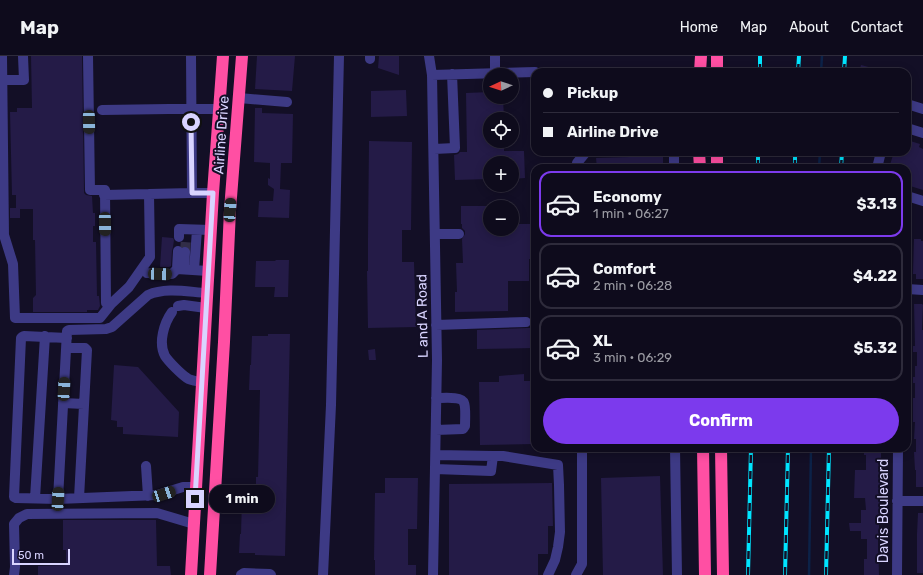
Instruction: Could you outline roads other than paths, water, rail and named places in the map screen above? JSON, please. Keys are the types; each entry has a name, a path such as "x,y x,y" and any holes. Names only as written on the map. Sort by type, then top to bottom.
{"highway":[{"name":"Airline Drive","path":"191,575 208,267 222,56"},
{"name":"Airline Drive","path":"209,575 224,349 230,210 242,56"},
{"path":"700,68 701,56"},
{"path":"717,56 717,68"},
{"path":"208,267 228,264"},
{"path":"703,452 705,575"},
{"path":"721,452 723,575"},
{"path":"194,524 202,525 205,528 209,575"}],"street":[{"path":"2,56 4,235 13,264 15,318 100,318 112,303 129,287 150,257 149,194"},
{"path":"2,80 24,80 23,56"},
{"path":"88,56 90,190 105,190 106,303 112,303"},
{"path":"191,56 192,193"},
{"path":"323,575 331,405 339,56"},
{"name":"L and A Road","path":"429,56 432,75 434,149 436,325 436,455 433,575"},
{"path":"495,68 496,56"},
{"path":"519,72 531,72"},
{"path":"432,75 483,73"},
{"path":"434,149 455,148 452,74"},
{"path":"238,98 287,102"},
{"path":"911,105 923,109"},
{"path":"89,108 218,109"},
{"path":"911,129 923,133"},
{"path":"577,164 583,156"},
{"path":"104,195 213,193"},
{"path":"911,197 923,201"},
{"path":"185,269 187,234 211,230"},
{"path":"435,234 459,234"},
{"path":"182,252 185,269"},
{"path":"147,273 172,274 185,269 208,267"},
{"path":"911,289 923,290"},
{"path":"58,499 66,343 68,331 106,329 112,327 148,295 155,292 168,291 207,293"},
{"path":"202,382 188,379 179,372 165,356 163,347 163,330 175,309 184,304 206,308"},
{"path":"436,325 526,322"},
{"path":"79,498 87,350 85,348 45,336 24,336 21,338 14,495 16,498 58,499 148,496 160,495 183,487 196,487"},
{"path":"35,498 45,336"},
{"path":"436,398 462,399 465,403 465,426 463,429 436,430"},
{"path":"63,403 84,404"},
{"path":"576,575 582,564 582,452"},
{"path":"675,452 677,575"},
{"name":"Davis Boulevard","path":"897,575 898,452"},
{"path":"436,455 503,456 558,465 560,485 560,532 555,560 548,575"},
{"path":"435,469 491,471 492,456"},
{"path":"146,466 148,496"},
{"path":"897,501 923,501"},
{"path":"14,575 14,524 19,518 27,514 157,513 194,524"},
{"path":"241,575 244,573 271,575"}],"waterway":[{"path":"821,68 822,56"},
{"path":"819,164 820,156"},
{"path":"809,575 811,452"}],"tunnel":[{"path":"185,252 186,238"}],"railway":[{"path":"760,56 760,68"},
{"path":"798,68 799,56"},
{"path":"844,68 845,56"},
{"path":"758,156 758,164"},
{"path":"795,156 795,164"},
{"path":"841,164 842,156"},
{"path":"748,575 751,452"},
{"path":"785,575 788,452"},
{"path":"826,575 829,452"}]}
